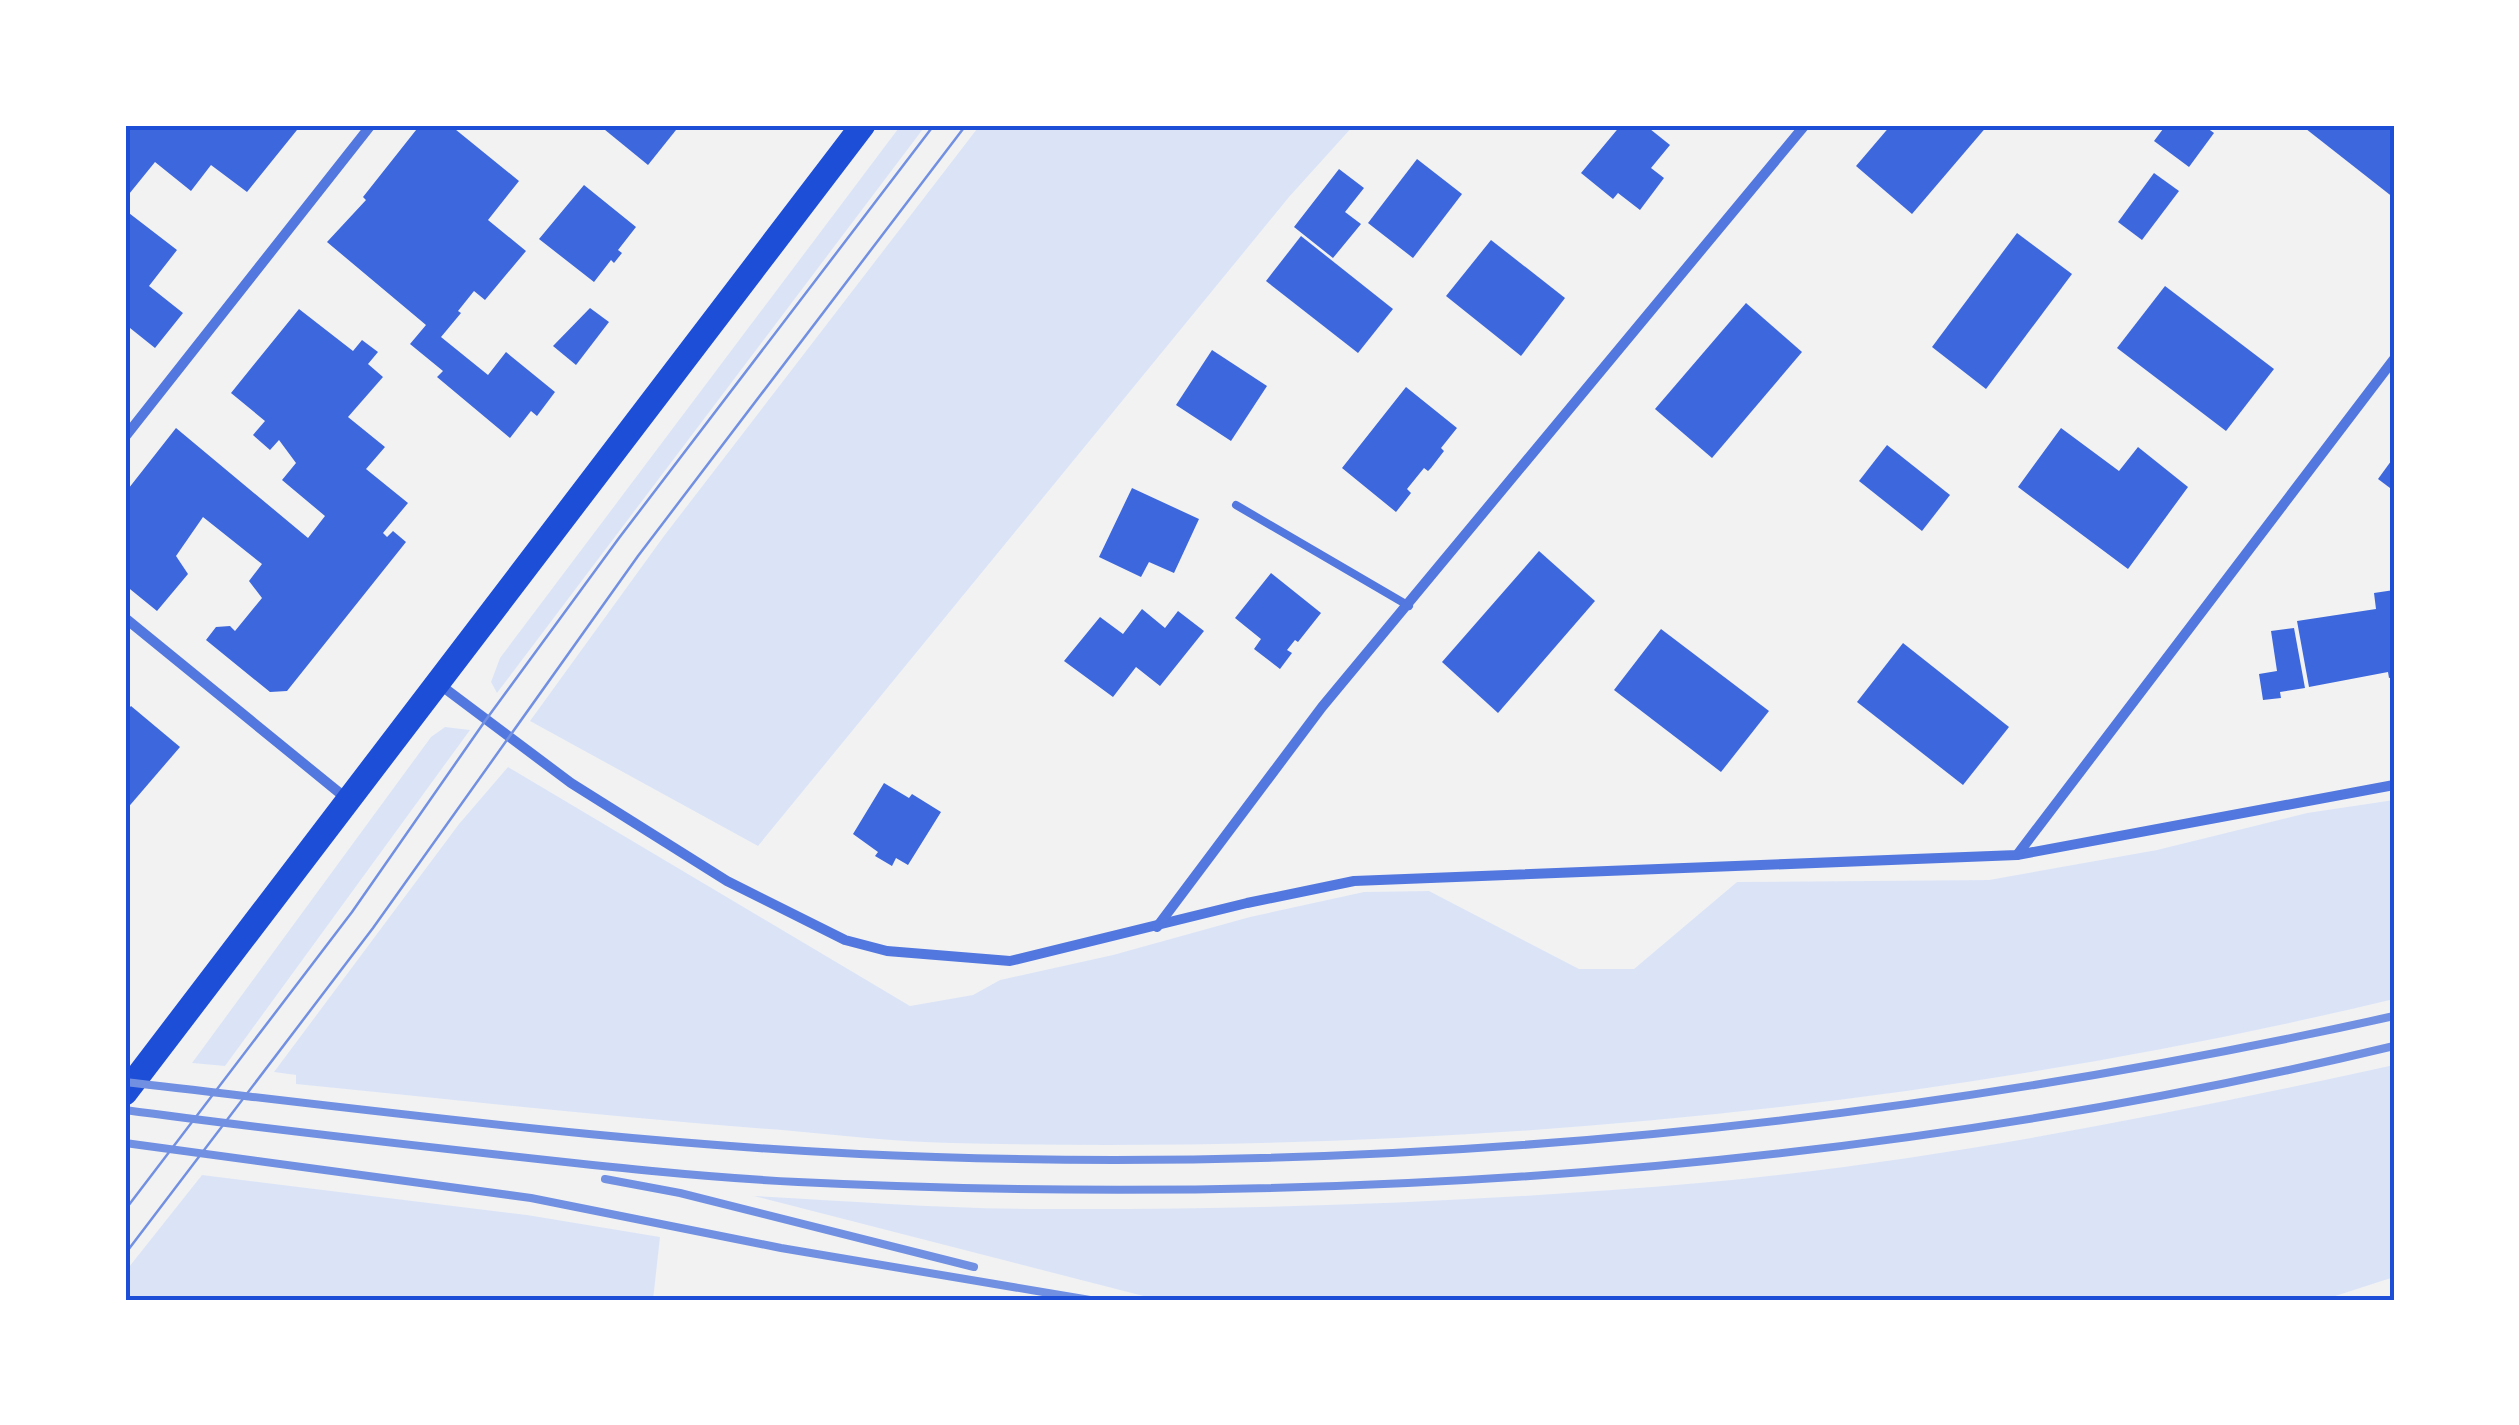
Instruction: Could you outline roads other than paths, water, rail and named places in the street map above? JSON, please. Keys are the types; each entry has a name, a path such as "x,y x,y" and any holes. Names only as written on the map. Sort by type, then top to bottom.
{"main road":[{"path":"125,1093 863,125"}],"street":[{"path":"125,437 371,125"},
{"path":"1157,928 1322,708 1805,125"},
{"path":"2016,855 2394,359"},
{"path":"125,618 348,800"},
{"path":"438,683 571,784 727,881 844,940 887,951 1010,961 1354,881 2016,855 2394,784"}],"lane":[{"path":"1236,505 1409,606"}],"tram line":[{"path":"125,1210 352,912 619,538 934,125"},
{"path":"125,1254 373,928 638,556 966,125"}],"railway":[{"path":"125,1082 530,1128 834,1153 1121,1160 1304,1157 1670,1133 1851,1112 2032,1085 2394,1016"},
{"path":"125,1110 454,1150 724,1177 999,1189 1200,1189 1601,1171 1801,1151 2000,1124 2197,1089 2394,1046"},
{"path":"125,1143 531,1198 781,1248 1090,1300"},
{"path":"605,1179 680,1193 974,1267"}]}
